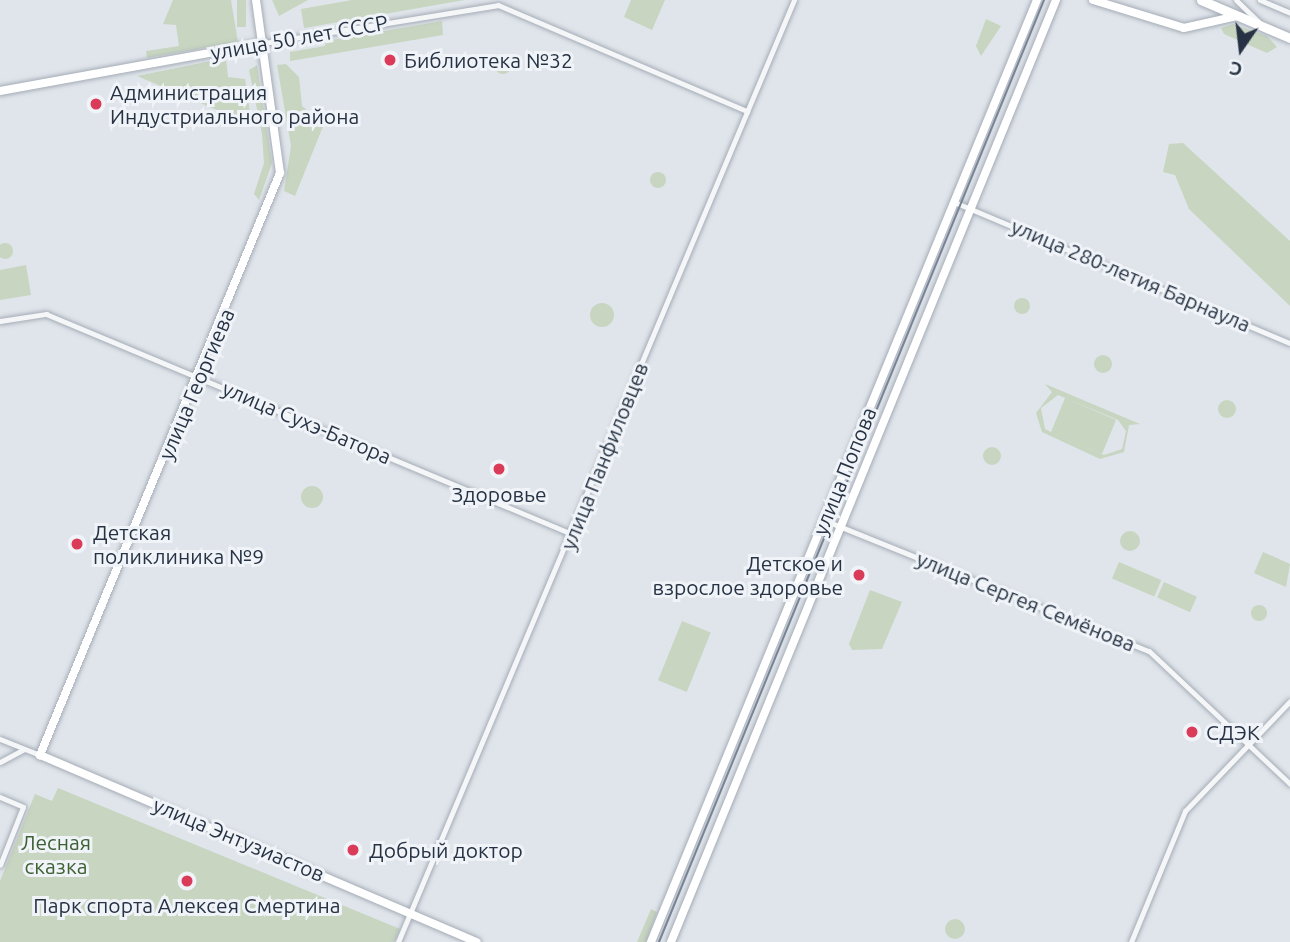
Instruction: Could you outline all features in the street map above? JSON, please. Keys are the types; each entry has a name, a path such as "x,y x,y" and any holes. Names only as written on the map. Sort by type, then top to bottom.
{"main road":[{"name":"улица Георгиева","path":"40,755 280,173 256,0"},
{"name":"улица Попова","path":"651,942 1037,0"},
{"name":"улица Попова","path":"671,942 1056,0"},
{"path":"1093,0 1184,28 1237,16"},
{"path":"1201,0 1290,38"},
{"name":"улица 50 лет СССР","path":"0,91 264,43"},
{"path":"988,119 1004,126"},
{"name":"улица Энтузиастов","path":"40,755 477,942"}],"street":[{"name":"улица Панфиловцев","path":"398,942 572,534 794,0"},
{"path":"1236,0 1266,28"},
{"path":"1260,0 1290,13"},
{"name":"улица 50 лет СССР","path":"264,43 499,2 747,111"},
{"name":"улица 280-летия Барнаула","path":"954,202 972,207 1290,343"},
{"name":"улица Сухэ-Батора","path":"0,321 46,314 572,534"},
{"name":"улица Сергея Семёнова","path":"824,520 1149,652 1290,784"},
{"path":"1131,942 1185,811 1290,701"},
{"name":"улица Энтузиастов","path":"0,739 40,755"},
{"path":"0,762 24,749"},
{"path":"0,797 23,807 0,865"}],"green space":[{"path":"173,0 231,0 238,42 147,58 146,51 179,46 176,25 163,24"},
{"path":"237,0 246,0 246,27 237,27"},
{"path":"272,0 308,0 279,16"},
{"path":"352,0 465,0 304,28 301,9"},
{"path":"631,0 665,0 652,30 624,17"},
{"path":"986,19 1001,26 981,56 976,46"},
{"path":"442,21 443,35 290,61 290,52 325,46 326,41"},
{"path":"1233,24 1267,36 1277,47 1267,53 1224,34 1221,28"},
{"path":"226,58 228,77 245,79 252,125 137,76"},
{"path":"503,58 509,60 509,72 503,74 497,72 495,66 497,60"},
{"path":"286,64 299,77 302,106 324,124 295,196 284,191 291,146 277,65"},
{"path":"257,65 272,163 259,200 254,194 264,163 262,134 249,70"},
{"path":"1183,143 1290,241 1290,306 1189,209 1175,175 1163,172 1169,144"},
{"path":"655,172 661,172 666,180 664,186 655,188 650,183 650,177"},
{"path":"2,243 8,243 13,251 11,257 2,259 -3,254 -3,248"},
{"path":"26,265 31,295 0,300 0,270"},
{"path":"1022,298 1028,300 1028,312 1022,314 1016,312 1014,306 1016,300"},
{"path":"602,303 611,306 614,315 611,324 602,327 593,324 590,315 593,306"},
{"path":"1103,355 1109,358 1112,364 1109,370 1103,373 1097,370 1094,364 1097,358"},
{"path":"1045,384 1140,424 1129,425 1124,452 1100,459 1042,432 1036,413 1052,392","holes":["1058,395 1118,420 1126,431 1122,449 1104,455 1051,433 1102,454 1116,420 1065,398 1051,432 1045,429 1041,408"]},
{"path":"1227,400 1233,403 1236,409 1233,415 1227,418 1221,415 1218,409 1221,403"},
{"path":"992,447 998,450 1001,456 998,462 992,465 986,462 983,456 986,450"},
{"path":"312,486 320,489 323,497 320,505 312,508 304,505 301,497 304,489"},
{"path":"1130,531 1137,534 1140,541 1137,548 1130,551 1123,548 1120,541 1123,534"},
{"path":"1263,552 1290,564 1286,587 1254,573"},
{"path":"1119,562 1161,580 1154,597 1112,579"},
{"path":"1164,582 1197,597 1190,612 1157,598"},
{"path":"870,590 902,602 882,649 852,650 849,644"},
{"path":"1259,605 1265,607 1265,619 1259,621 1253,619 1251,613 1253,607"},
{"path":"682,621 711,633 687,692 658,680"},
{"name":"Парк спорта Алексея Смертина","path":"58,788 400,929 394,942 0,942 0,881 35,794 52,801"},
{"path":"651,909 657,912 646,942 637,942"},
{"path":"955,919 962,922 965,929 962,936 955,939 948,936 945,929 948,922"}],"tram line":[{"path":"659,942 1044,0"}],"place":[{"name":"Библиотека №32","path":"390,60"},
{"name":"Администрация Индустриального района","path":"96,104"},
{"name":"Здоровье","path":"499,469"},
{"name":"Детская поликлиника №9","path":"77,544"},
{"name":"Детское и взрослое здоровье","path":"859,575"},
{"name":"СДЭК","path":"1192,732"},
{"name":"Добрый доктор","path":"353,850"},
{"name":"Парк спорта Алексея Смертина","path":"187,881"}],"park label":[{"name":"Лесная сказка","path":"56,854"}]}
